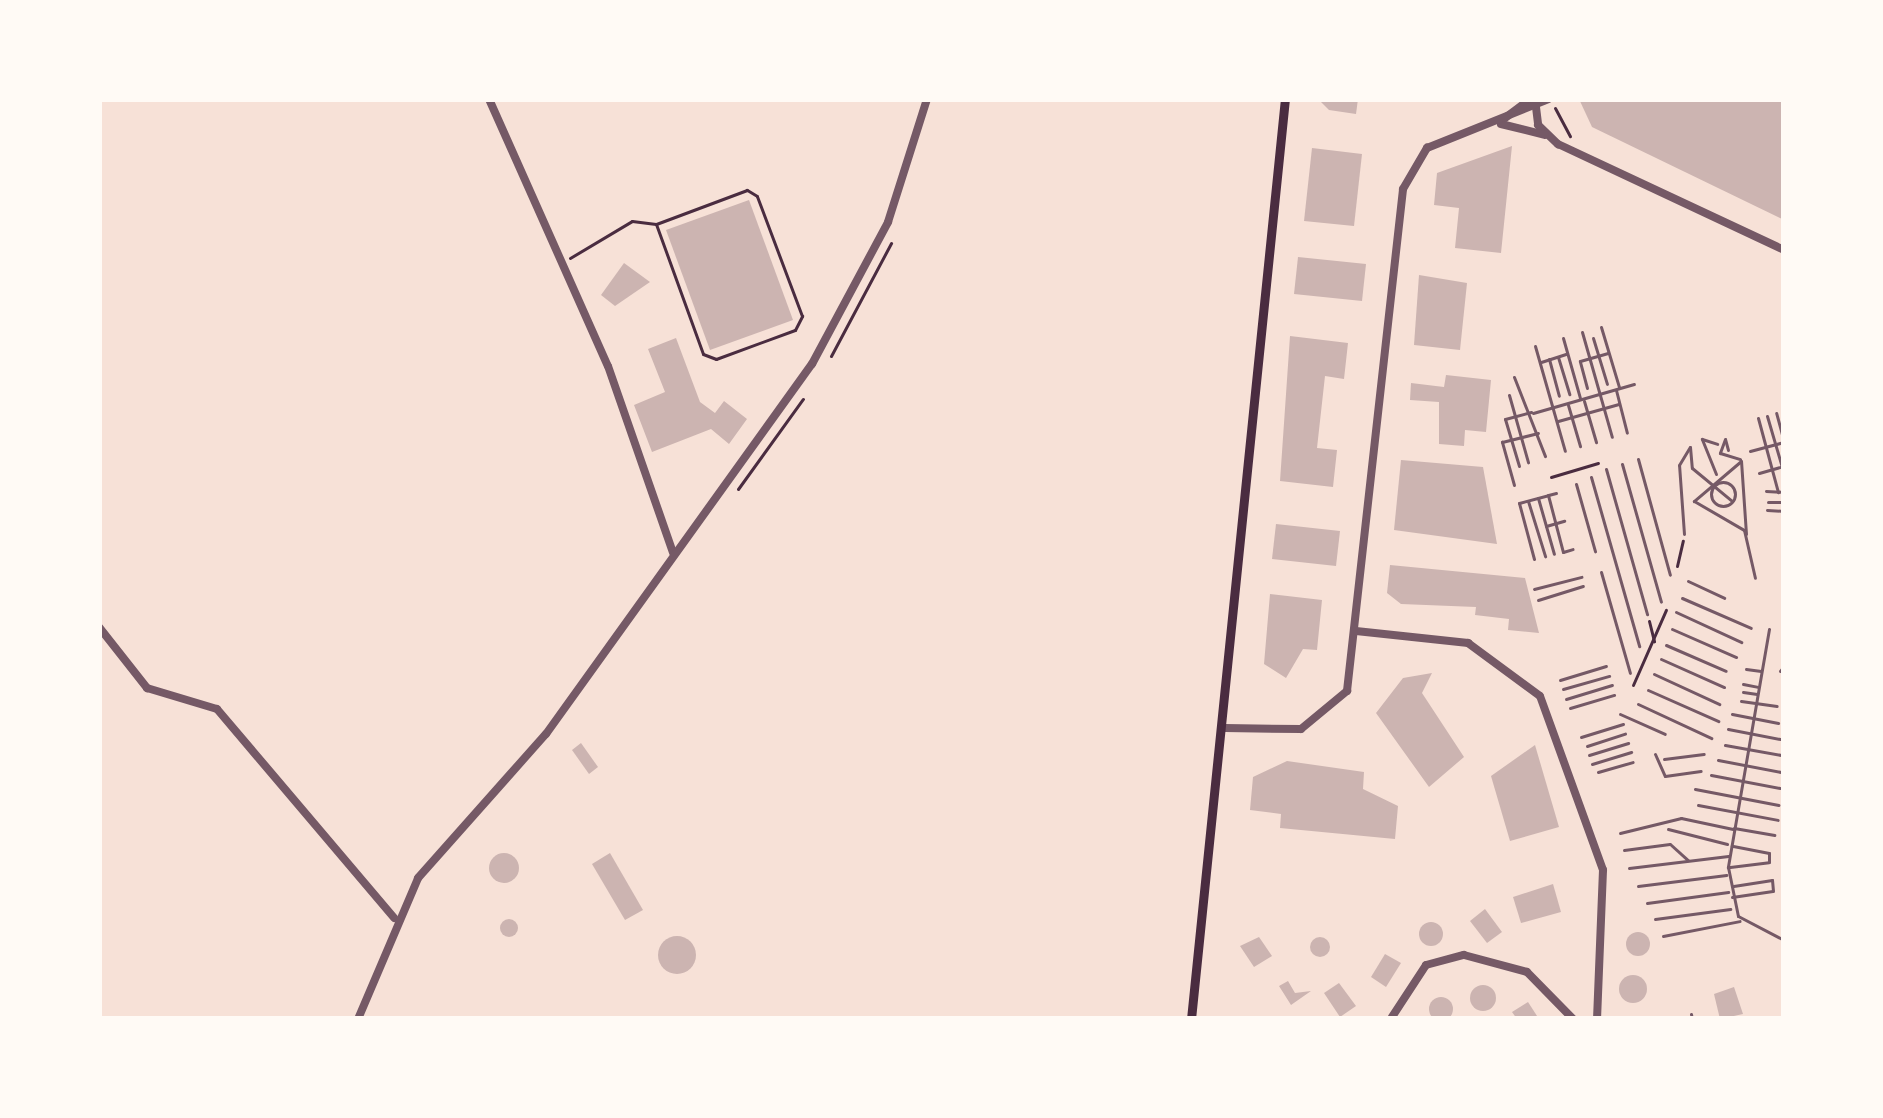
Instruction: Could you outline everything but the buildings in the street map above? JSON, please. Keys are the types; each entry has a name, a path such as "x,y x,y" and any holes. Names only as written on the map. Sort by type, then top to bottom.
{"main road":[{"path":"1191,1019 1225,728 1285,99"}],"street":[{"path":"488,99 563,262 673,554"},
{"path":"358,1019 394,918 546,734 812,364 864,274 927,99"},
{"path":"1225,728 1274,733 1322,718 1347,691 1402,189 1427,148 1499,123 1549,99"},
{"path":"1533,103 1548,136"},
{"path":"1499,123 1548,136 1784,250"},
{"path":"99,627 147,688 217,709 394,918"},
{"path":"1357,631 1468,644 1540,696 1603,870 1597,1019"},
{"path":"1392,1017 1426,965 1464,955 1527,972 1573,1019"}],"lane":[{"path":"1601,326 1627,433"},
{"path":"1582,332 1612,437"},
{"path":"1563,338 1596,442"},
{"path":"1593,338 1607,383"},
{"path":"1535,346 1564,451"},
{"path":"1587,388 1580,361 1609,352"},
{"path":"1539,362 1568,354"},
{"path":"1558,357 1569,394"},
{"path":"1549,359 1559,396"},
{"path":"1514,377 1530,435 1545,456"},
{"path":"1519,466 1505,419 1634,385"},
{"path":"1509,395 1528,463"},
{"path":"1568,403 1580,446"},
{"path":"1556,422 1619,404"},
{"path":"1750,451 1784,442 1776,413"},
{"path":"1767,416 1784,474"},
{"path":"1758,418 1781,492 1766,491"},
{"path":"1514,485 1502,442 1538,433"},
{"path":"1702,439 1741,460 1746,534 1755,578"},
{"path":"1684,533 1680,481 1690,447 1702,439"},
{"path":"1702,439 1716,474"},
{"path":"1719,445 1727,440 1728,450"},
{"path":"1690,447 1692,468 1732,501"},
{"path":"1638,459 1670,574"},
{"path":"1741,460 1706,482 1699,511 1746,534"},
{"path":"1622,464 1661,602"},
{"path":"1759,473 1783,466"},
{"path":"1680,481 1692,468"},
{"path":"1606,469 1647,614"},
{"path":"1591,477 1639,646"},
{"path":"1576,484 1595,551"},
{"path":"1714,487 1730,485 1732,501"},
{"path":"1714,487 1716,503 1732,501"},
{"path":"1534,559 1519,503 1556,493"},
{"path":"1548,496 1563,552 1573,549"},
{"path":"1538,498 1554,554"},
{"path":"1528,501 1545,556"},
{"path":"1768,502 1784,502"},
{"path":"1767,510 1784,512"},
{"path":"1527,531 1564,521"},
{"path":"1601,572 1630,673"},
{"path":"1534,590 1581,577"},
{"path":"1688,581 1724,598"},
{"path":"1538,600 1583,586"},
{"path":"1682,598 1750,628"},
{"path":"1676,612 1741,642"},
{"path":"1672,629 1736,657"},
{"path":"1769,629 1728,867 1734,908 1741,920 1784,940"},
{"path":"1666,645 1726,671"},
{"path":"1661,659 1724,687"},
{"path":"1560,680 1606,666"},
{"path":"1746,668 1761,671"},
{"path":"1654,674 1719,704"},
{"path":"1563,689 1609,676"},
{"path":"1743,684 1758,687"},
{"path":"1566,699 1612,686"},
{"path":"1648,690 1718,721"},
{"path":"1742,692 1757,694"},
{"path":"1570,708 1614,695"},
{"path":"1741,701 1777,706"},
{"path":"1638,704 1711,737"},
{"path":"1620,714 1664,734"},
{"path":"1732,714 1778,723"},
{"path":"1581,737 1623,724"},
{"path":"1728,729 1780,740"},
{"path":"1587,746 1625,734"},
{"path":"1589,754 1628,743"},
{"path":"1725,745 1781,755"},
{"path":"1592,764 1631,752"},
{"path":"1655,754 1663,759 1704,754"},
{"path":"1663,759 1665,776 1701,772"},
{"path":"1718,760 1781,772"},
{"path":"1598,772 1633,761"},
{"path":"1711,775 1780,788"},
{"path":"1695,789 1778,805"},
{"path":"1698,805 1778,820"},
{"path":"1667,827 1681,818 1774,835"},
{"path":"1620,833 1667,827 1769,853 1768,862 1728,867"},
{"path":"1624,850 1670,844 1688,861"},
{"path":"1629,868 1728,856"},
{"path":"1638,886 1729,874"},
{"path":"1647,903 1773,891 1772,880 1732,892"},
{"path":"1655,919 1734,908"},
{"path":"1664,936 1741,920"}],"path":[{"path":"563,262 632,221 656,224 747,190 758,196 802,316 795,330 703,354 656,224"},
{"path":"1647,614 1655,645"},
{"path":"1614,695 1633,685 1630,673"}]}
